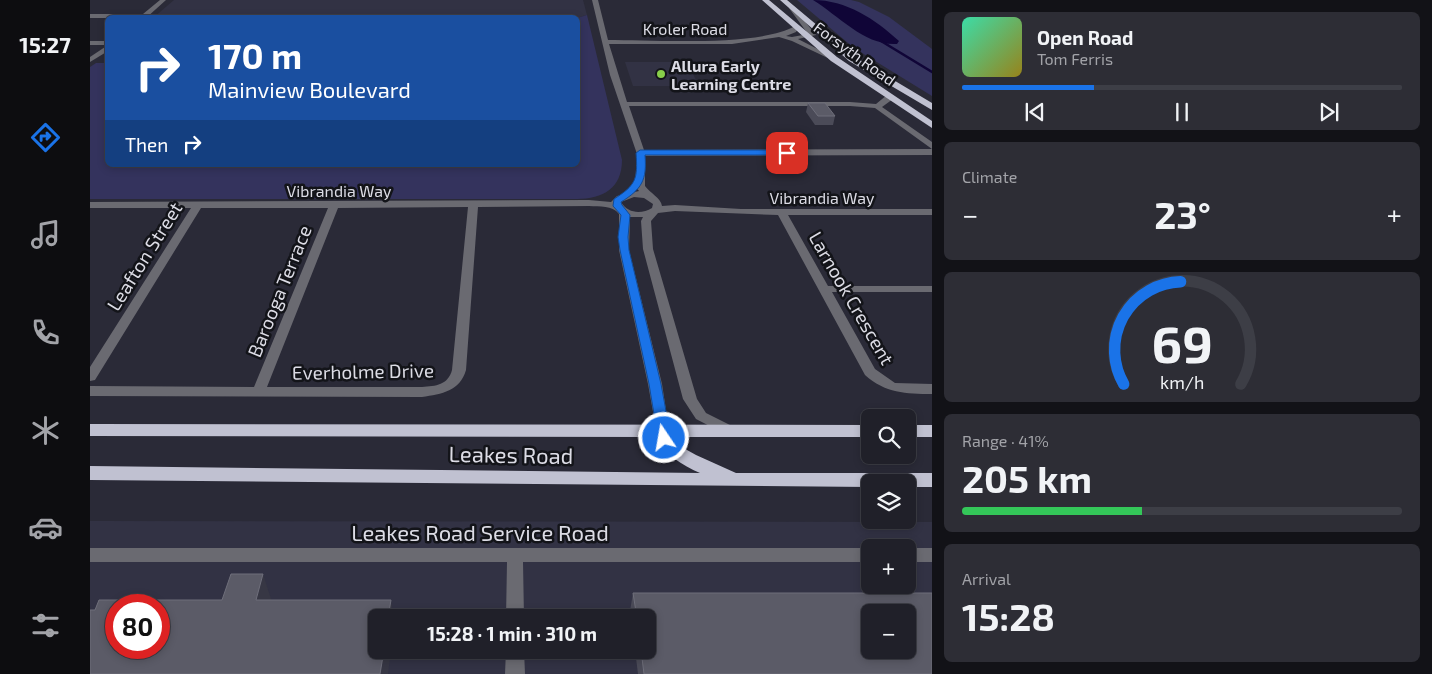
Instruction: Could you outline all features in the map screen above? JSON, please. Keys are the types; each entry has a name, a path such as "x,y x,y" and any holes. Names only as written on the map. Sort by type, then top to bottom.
{"highway":[{"name":"Forsyth Road","path":"765,0 834,60 932,124"},
{"name":"Forsyth Road","path":"783,0 852,59 932,107"},
{"name":"Leakes Road","path":"90,430 861,431"},
{"path":"662,430 664,438 672,448 686,458 709,469 742,480"},
{"path":"916,431 932,431"},
{"name":"Leakes Road","path":"90,473 742,480 932,480"}],"street":[{"path":"145,15 163,0"},
{"path":"595,0 640,153 642,168 639,180 633,191 621,203"},
{"path":"764,37 806,37 813,35 792,8"},
{"path":"90,16 105,16"},
{"path":"764,37 791,33 795,28"},
{"name":"Kroler Road","path":"606,42 732,42 764,37"},
{"path":"783,37 794,39 834,60"},
{"path":"90,43 105,43"},
{"path":"90,60 105,49"},
{"path":"878,106 890,97"},
{"path":"625,104 850,104 878,106 932,146"},
{"path":"640,153 932,152"},
{"path":"639,180 640,186 653,205"},
{"path":"621,203 636,194 653,205"},
{"path":"621,203 637,214 653,205"},
{"path":"621,203 625,215 624,250 655,384 662,430"},
{"name":"Vibrandia Way","path":"90,205 621,203"},
{"name":"Everholme Drive","path":"90,391 422,392 444,389 452,384 459,370 473,204"},
{"name":"Leafton Street","path":"90,378 198,205"},
{"name":"Barooga Terrace","path":"260,391 334,205"},
{"path":"653,205 646,221 648,249 690,399 701,416 727,430"},
{"name":"Vibrandia Way","path":"653,205 675,208 781,212 932,212"},
{"name":"Larnook Crescent","path":"781,212 870,372 876,379 887,386 901,389 932,389"},
{"path":"824,289 932,289"},
{"path":"515,554 515,609"},
{"name":"Leakes Road Service Road","path":"90,555 861,555"},
{"path":"916,555 932,555"},
{"path":"515,659 515,674"}],"shaded area":[{"path":"174,0 583,0 587,15 580,17 580,15 156,15"},
{"path":"797,0 851,0 889,17 932,49 932,96 854,48"},
{"path":"813,0 837,3 859,12 880,25 899,41 897,44 885,43 863,35"},
{"path":"587,15 622,160 619,178 615,185 603,194 595,197 577,199 90,199 90,67 96,63 105,63 105,167 580,167 580,17"},
{"name":"Allura Early Learning Centre","path":"625,62 687,62 699,86 633,86"},
{"path":"90,521 861,522 861,529 916,529 916,522 932,522 932,674 90,674"}],"building":[{"path":"808,103 825,103 835,116 818,116"},
{"path":"231,574 263,574 256,600 391,600 390,609 368,609 368,659 382,659 380,674 90,674 90,610 95,610 99,600 105,600 105,659 170,659 170,600 222,600"},
{"path":"633,593 932,593 932,674 644,674 642,659 656,659 656,609 636,609"}],"waterway":[{"path":"881,41 932,72"}],"place":[{"name":"Allura Early Learning Centre","path":"661,74"}],"route":[{"path":"664,438 655,384 624,250 623,231 626,219 623,210 617,206 617,201 633,191 639,180 642,168 640,153 787,153"}]}
